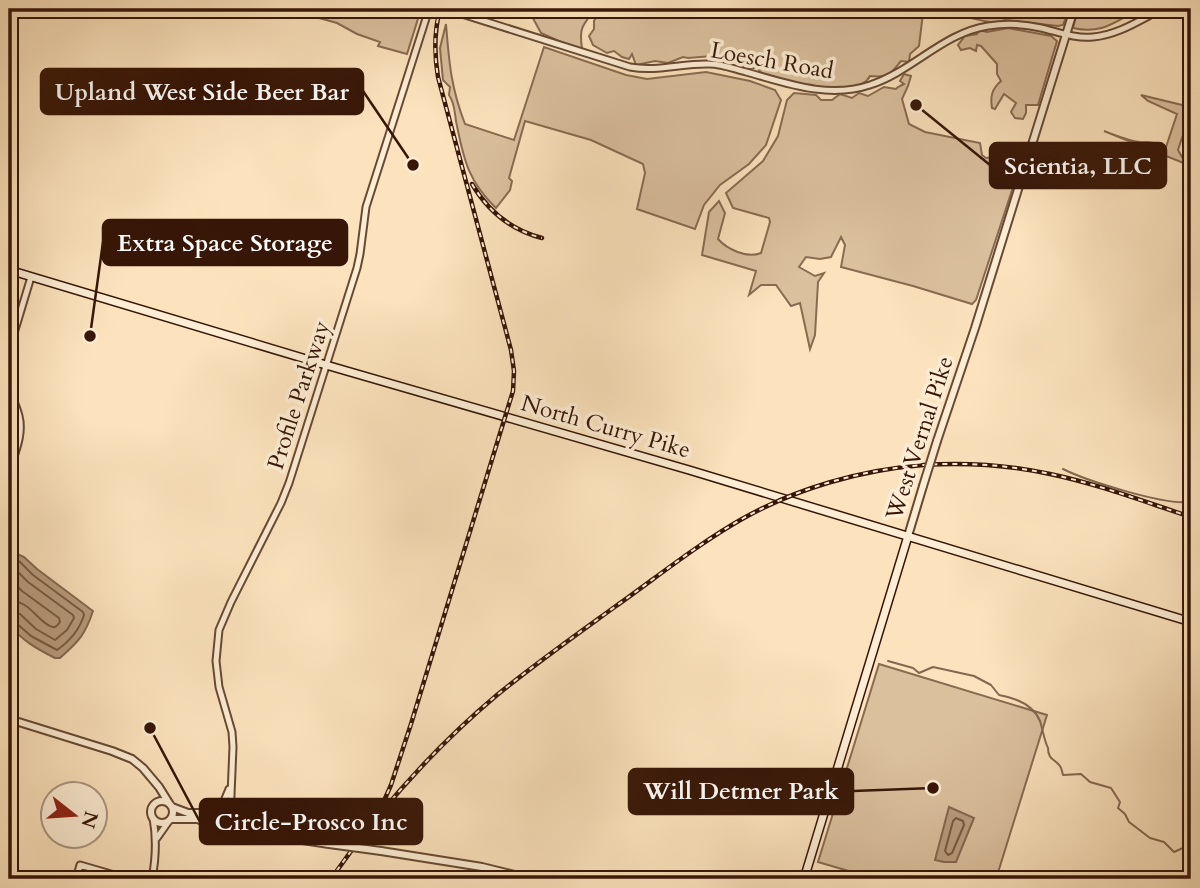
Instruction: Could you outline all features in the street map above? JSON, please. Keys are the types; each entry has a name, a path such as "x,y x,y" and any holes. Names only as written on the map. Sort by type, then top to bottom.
{"main road":[{"name":"North Curry Pike","path":"9,270 642,456 1191,622"},
{"name":"West Vernal Pike","path":"804,879 908,536"}],"street":[{"name":"Profile Parkway","path":"230,820 233,747 232,732 219,687 216,661 219,631 281,503 359,260 367,203 429,9"},
{"name":"Loesch Road","path":"446,9 630,67 652,69 710,64 798,86 831,91 862,88 881,81 944,41 970,30 1016,24 1080,37 1102,36 1162,9"},
{"name":"West Vernal Pike","path":"908,536 1074,9"},
{"path":"9,350 31,277"},
{"path":"9,388 19,415 20,435 9,472"},
{"path":"9,719 132,759 143,768 171,805 173,813 170,820 156,839"},
{"name":"Profile Parkway","path":"218,809 230,786"},
{"path":"76,879 80,865 118,876 152,879 156,839 152,809 159,787"},
{"path":"155,804 164,801 188,814 209,813 218,809 226,812 230,820 249,832"},
{"path":"205,822 209,813"},
{"path":"153,818 159,823 198,819 205,822 209,830 216,834 249,832 482,867 531,879"},
{"path":"223,832 229,827 230,820"}],"shaded area":[{"path":"421,9 407,54 378,46 380,42 337,23 294,11"},
{"path":"528,9 593,9 582,28 582,48 572,47 541,33"},
{"path":"600,9 925,9 919,46 910,54 909,62 901,61 886,76 870,76 862,84 834,89 804,87 765,79 757,67 750,69 740,66 740,62 734,59 730,65 720,64 712,56 683,57 668,63 655,61 636,65 632,54 629,59 614,51 607,53 593,45 589,36"},
{"path":"961,9 1069,9 1063,25 1058,26 1005,20 986,22 966,17"},
{"path":"1078,9 1140,9 1108,26 1083,30 1073,28"},
{"path":"446,24 451,75 465,124 514,140 544,47 626,75 647,79 706,72 750,81 775,90 781,100 766,145 749,164 720,185 704,205 695,229 637,209 645,173 643,164 591,140 525,121 509,178 512,181 510,190 496,208 474,180 462,150 454,106 449,95 450,87 443,80 440,48"},
{"path":"1008,28 1051,36 1057,41 1038,105 1026,105 1023,119 1015,118 1011,112 1016,103 1004,94 995,109 992,108 992,93 1001,81 997,74 997,64 981,46 977,45 976,51 970,48 961,50 958,45 965,36 977,34 979,30 987,32"},
{"path":"904,74 911,76 902,99 909,124 925,132 980,143 982,155 986,158 994,157 1019,169 976,300 972,304 841,267 845,245 841,237 831,257 806,257 799,267 815,276 824,273 818,282 815,335 810,349 800,303 791,306 776,285 761,285 749,295 756,271 702,255 709,212 719,201 725,213 718,239 722,243 744,254 761,253 769,218 733,208 726,193 763,161 778,136 787,100 794,93 816,95 821,100 832,100 840,94 852,98 859,93 868,96 884,87 896,89 904,84 900,81"},
{"path":"1141,95 1182,105 1188,110 1187,123 1178,150 1182,157 1191,159 1191,166 1104,131 1166,147 1177,114"},
{"path":"879,664 1047,715 996,879 876,879 818,862"}],"water":[{"path":"9,550 24,557 93,611 81,637 60,658 55,658 30,644 9,624"},
{"path":"949,807 974,818 956,862 935,860"}],"waterway":[{"path":"1063,469 1126,491 1162,500 1188,502 1191,505"},
{"path":"888,661 913,668 919,673 933,667 974,676 991,685 999,695 1023,703 1037,715 1049,755 1060,766 1063,775 1081,774 1090,782 1111,788 1120,802 1118,808 1129,822 1150,838 1164,842 1174,852 1183,848 1191,850"}],"railway":[{"path":"383,803 411,724 513,391 511,350 438,77 435,43 440,9"},
{"path":"472,184 485,203 510,225 542,238"},
{"path":"331,879 408,781 497,695 694,550 742,519 785,498 830,482 876,471 923,465 971,464 1018,468 1068,478 1191,517"}],"place":[{"name":"Scientia, LLC","path":"916,105"},
{"name":"Upland West Side Beer Bar","path":"413,165"},
{"name":"Extra Space Storage","path":"90,336"},
{"name":"Circle-Prosco Inc","path":"150,728"},
{"name":"Will Detmer Park","path":"933,788"}]}
